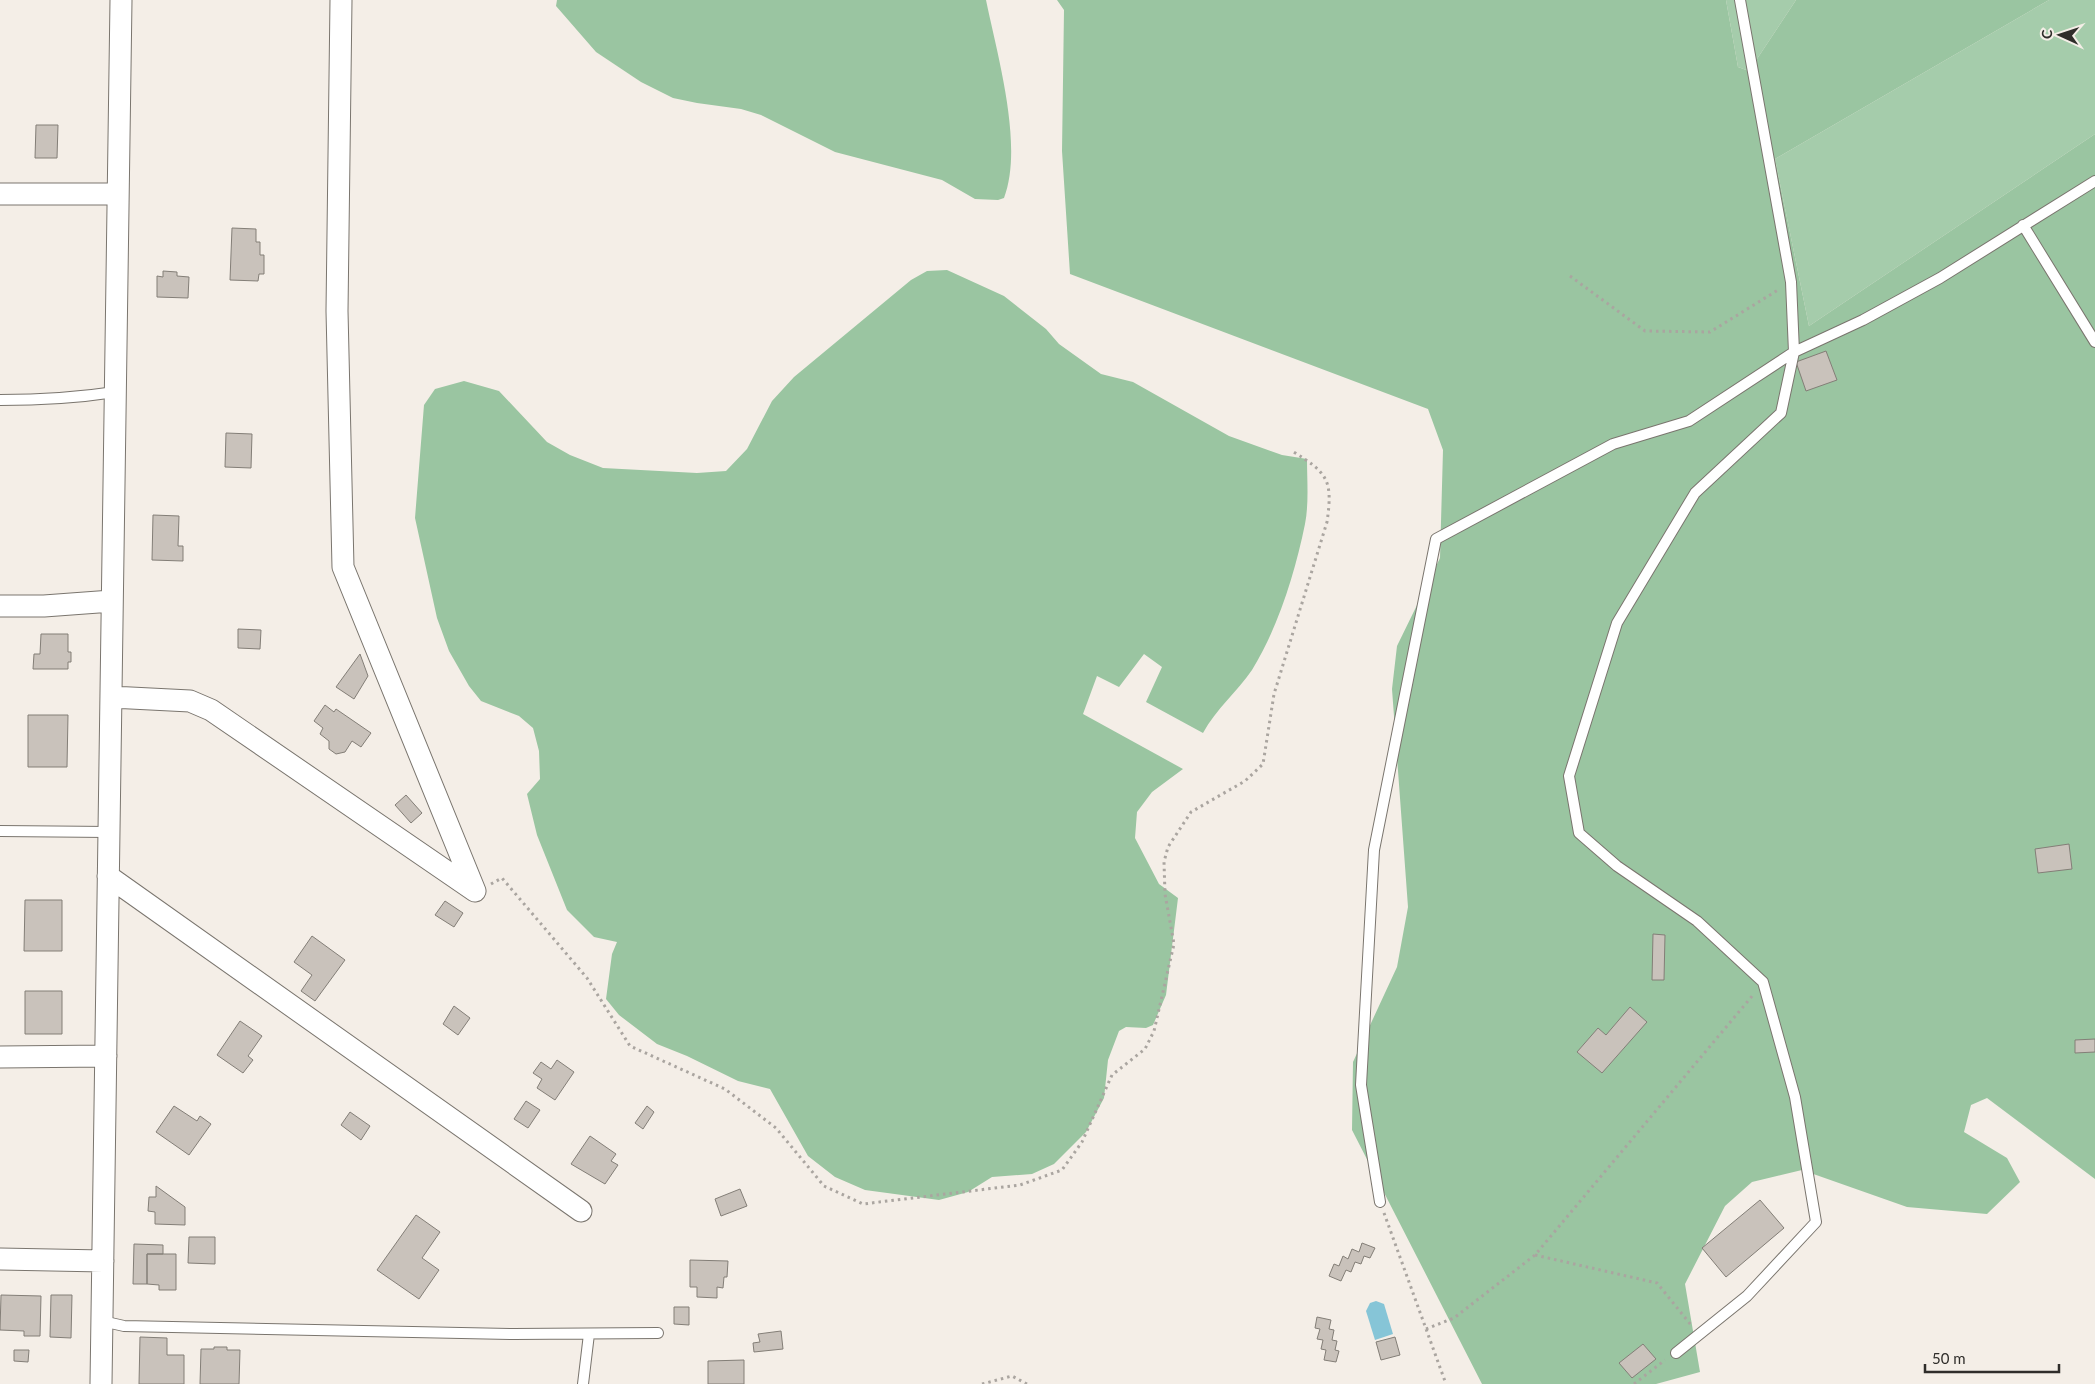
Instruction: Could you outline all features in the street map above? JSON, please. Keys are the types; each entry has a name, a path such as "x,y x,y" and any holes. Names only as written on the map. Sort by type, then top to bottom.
{"street":[{"path":"101,1384 121,0"},
{"path":"341,0 337,311 343,568 475,891"},
{"path":"0,194 118,194"},
{"path":"0,606 44,606 112,601"},
{"path":"111,697 190,701 211,710 475,891"},
{"path":"108,876 581,1211"},
{"path":"0,1057 106,1056"},
{"path":"0,1259 103,1261"}],"lane":[{"path":"1676,1353 1747,1296 1816,1222 1795,1097 1763,982 1697,921 1617,866 1579,833 1568,776 1617,623 1695,494 1781,413 1794,352 1791,282 1740,0"},
{"path":"1380,1202 1361,1085 1374,850 1436,539 1614,444 1689,421 1794,352 1863,320 1940,278 2095,181"},
{"path":"2023,225 2095,342"},
{"path":"0,400 53,400 115,392"},
{"path":"0,831 109,832"},
{"path":"102,1321 124,1326 514,1334 658,1333"},
{"path":"583,1384 589,1334"}],"path":[{"path":"1570,276 1645,331 1710,332 1791,282"},
{"path":"475,891 502,878 587,978 630,1046 725,1089 776,1128 824,1186 864,1204 1020,1185 1062,1170 1082,1142 1112,1075 1145,1049 1154,1031 1174,944 1165,894 1164,862 1168,847 1191,812 1245,781 1263,764 1274,694 1327,522 1330,497 1325,478 1316,465 1292,451"},
{"path":"1426,1329 1454,1318 1535,1254 1763,982"},
{"path":"1380,1202 1446,1384"},
{"path":"1535,1254 1657,1283 1698,1335"},
{"path":"1634,1384 1676,1353"},
{"path":"982,1384 1012,1376 1027,1384"}],"green space":[{"path":"557,0 986,0 1002,73 1010,127 1011,153 1009,177 1004,198 998,200 975,199 942,180 835,152 761,115 741,109 673,98 641,82 596,52 556,6"},
{"path":"1057,0 1726,0 1738,67 1749,71 1796,0 2049,0 1775,159 1809,326 2095,134 2095,1179 1987,1098 1971,1105 1964,1132 2007,1158 2020,1182 1987,1214 1907,1207 1802,1170 1752,1182 1725,1206 1685,1284 1700,1372 1656,1384 1482,1384 1352,1130 1353,1062 1397,967 1408,907 1392,689 1397,646 1440,558 1443,450 1428,409 1070,274 1062,151 1064,10"},
{"path":"1726,0 1796,0 1749,71 1738,67"},
{"path":"2049,0 2095,0 2095,134 1809,326 1775,159"},
{"path":"947,270 1004,296 1046,329 1059,344 1101,374 1133,382 1229,436 1282,455 1307,459 1308,492 1305,524 1296,562 1278,618 1252,670 1214,716 1203,733 1146,702 1162,667 1144,654 1119,687 1097,676 1083,714 1183,769 1152,792 1137,812 1135,838 1159,884 1178,898 1166,995 1153,1025 1146,1028 1126,1027 1119,1031 1108,1060 1104,1098 1086,1132 1054,1164 1032,1174 992,1177 968,1192 939,1200 865,1190 835,1177 808,1156 770,1089 738,1081 687,1056 657,1044 619,1015 606,999 612,954 617,942 594,937 567,910 537,835 527,794 540,779 539,751 533,728 519,716 481,701 469,686 449,651 437,618 415,518 424,405 435,389 464,381 499,391 547,442 570,455 603,468 697,473 726,471 747,449 772,401 794,377 911,280 927,271"}],"water":[{"path":"1376,1301 1384,1304 1393,1334 1375,1340 1366,1311 1370,1303"}],"building":[{"path":"36,125 58,125 57,158 35,158"},
{"path":"232,228 256,229 256,242 260,242 260,255 264,255 264,274 259,274 258,281 230,280"},
{"path":"163,271 177,272 177,276 189,277 188,298 157,297 157,276 163,277"},
{"path":"1826,351 1837,380 1806,391 1796,362"},
{"path":"226,433 252,434 251,468 225,467"},
{"path":"153,515 179,516 178,546 183,546 183,561 152,560"},
{"path":"238,629 261,630 260,649 238,648"},
{"path":"41,634 68,634 68,652 71,652 71,662 68,662 68,669 33,669 34,654 40,654"},
{"path":"360,654 368,676 354,699 336,687"},
{"path":"325,705 334,712 336,709 371,733 361,747 352,741 345,752 336,754 329,749 329,741 320,734 323,728 314,721"},
{"path":"28,715 68,715 67,767 28,767"},
{"path":"406,795 422,813 411,823 395,805"},
{"path":"2069,844 2072,869 2038,873 2035,849"},
{"path":"25,900 62,900 62,951 24,951"},
{"path":"445,901 463,913 454,927 435,915"},
{"path":"1653,934 1665,935 1664,980 1652,980"},
{"path":"312,936 345,960 315,1001 301,991 312,975 294,962"},
{"path":"25,991 62,991 62,1034 25,1034"},
{"path":"454,1006 470,1018 458,1035 443,1024"},
{"path":"1630,1007 1647,1022 1602,1073 1577,1052 1598,1028 1606,1035"},
{"path":"240,1021 262,1036 248,1056 253,1060 243,1073 217,1055"},
{"path":"2095,1039 2095,1052 2075,1053 2075,1040"},
{"path":"557,1060 574,1072 555,1100 537,1088 542,1079 533,1073 541,1062 551,1069"},
{"path":"526,1101 540,1110 528,1128 514,1119"},
{"path":"174,1106 197,1121 200,1116 211,1124 189,1155 156,1132"},
{"path":"647,1106 654,1112 643,1129 635,1123"},
{"path":"350,1112 370,1126 361,1140 341,1125"},
{"path":"590,1136 616,1154 611,1161 618,1165 605,1184 571,1164"},
{"path":"156,1186 185,1207 185,1225 155,1224 155,1212 148,1211 149,1197 156,1197"},
{"path":"740,1189 747,1206 721,1216 715,1199"},
{"path":"1760,1200 1784,1228 1726,1277 1702,1248"},
{"path":"416,1215 440,1232 422,1258 439,1270 419,1299 377,1270"},
{"path":"189,1237 215,1237 215,1264 188,1263"},
{"path":"1362,1243 1375,1248 1370,1258 1364,1256 1361,1264 1355,1262 1351,1272 1346,1270 1341,1281 1329,1276 1334,1264 1339,1266 1343,1256 1348,1259 1352,1249 1359,1252"},
{"path":"134,1244 163,1245 163,1254 147,1254 147,1284 133,1284"},
{"path":"147,1254 176,1254 176,1290 159,1290 159,1285 147,1284"},
{"path":"690,1260 728,1261 727,1277 724,1277 723,1288 717,1287 717,1298 697,1297 697,1287 690,1287"},
{"path":"1,1295 41,1296 40,1336 24,1336 24,1331 0,1330"},
{"path":"51,1295 72,1295 71,1338 50,1337"},
{"path":"674,1307 689,1307 689,1325 674,1324"},
{"path":"1317,1317 1331,1320 1329,1329 1334,1330 1332,1340 1337,1341 1335,1350 1339,1351 1336,1362 1324,1360 1326,1350 1321,1349 1323,1340 1317,1339 1320,1329 1315,1328"},
{"path":"781,1331 783,1349 754,1352 753,1343 760,1342 758,1334"},
{"path":"140,1337 167,1338 167,1355 184,1355 184,1384 139,1384"},
{"path":"1395,1337 1400,1355 1381,1360 1376,1342"},
{"path":"1643,1344 1656,1359 1632,1378 1619,1363"},
{"path":"214,1347 240,1350 239,1384 200,1384 201,1349 214,1349"},
{"path":"14,1350 29,1350 28,1362 14,1361"},
{"path":"744,1360 744,1384 708,1384 708,1361"}]}
